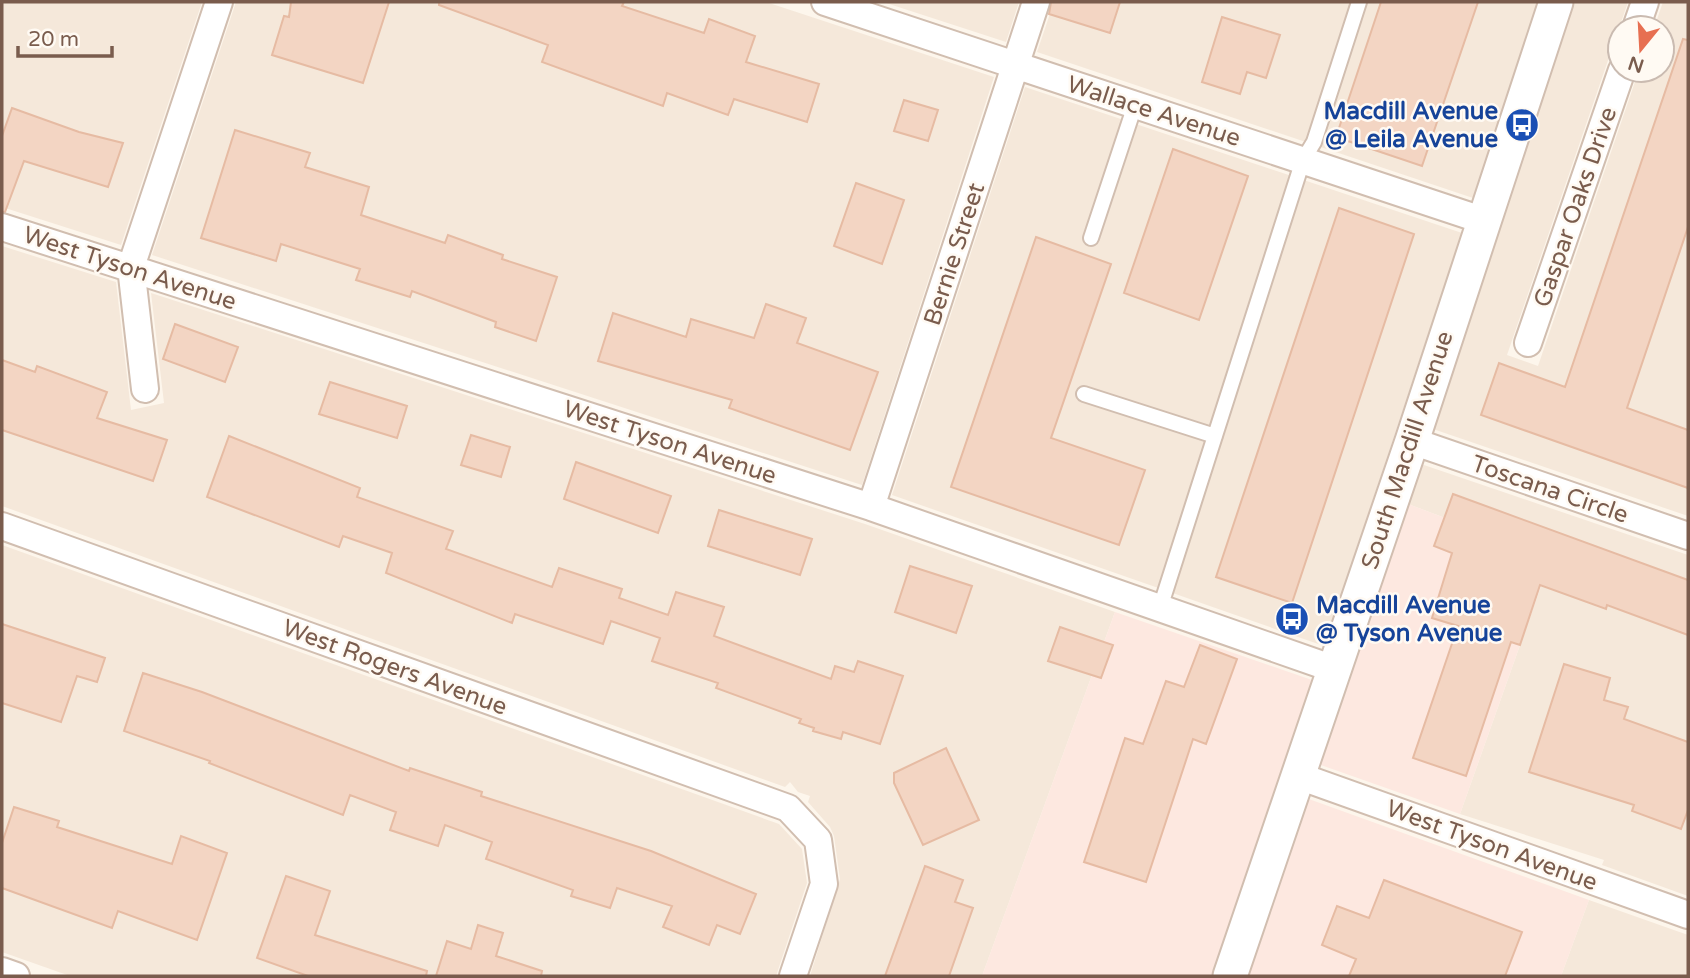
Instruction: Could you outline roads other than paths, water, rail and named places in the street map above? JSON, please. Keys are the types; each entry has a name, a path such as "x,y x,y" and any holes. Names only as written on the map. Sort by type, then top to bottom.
{"street":[{"path":"145,389 131,267 219,2"},
{"name":"Wallace Avenue","path":"825,2 1482,220"},
{"name":"Bernie Street","path":"871,507 1037,2"},
{"name":"South Macdill Avenue","path":"1230,976 1412,441 1482,220 1556,2"},
{"name":"Gaspar Oaks Drive","path":"1528,343 1617,84"},
{"name":"West Tyson Avenue","path":"2,227 871,507 1334,669"},
{"name":"Toscana Circle","path":"1412,441 1688,536"},
{"name":"West Rogers Avenue","path":"2,526 788,808 818,840 824,884 793,976"},
{"name":"West Tyson Avenue","path":"1297,775 1688,915"},
{"path":"2,971 16,976"}],"lane":[{"path":"1160,608 1303,160 1314,142 1359,2"},
{"path":"1091,238 1135,105"},
{"path":"1084,394 1215,436"}],"place":[{"name":"Macdill Avenue @ Leila Avenue","path":"1522,125"},
{"name":"Macdill Avenue @ Tyson Avenue","path":"1292,619"}]}
